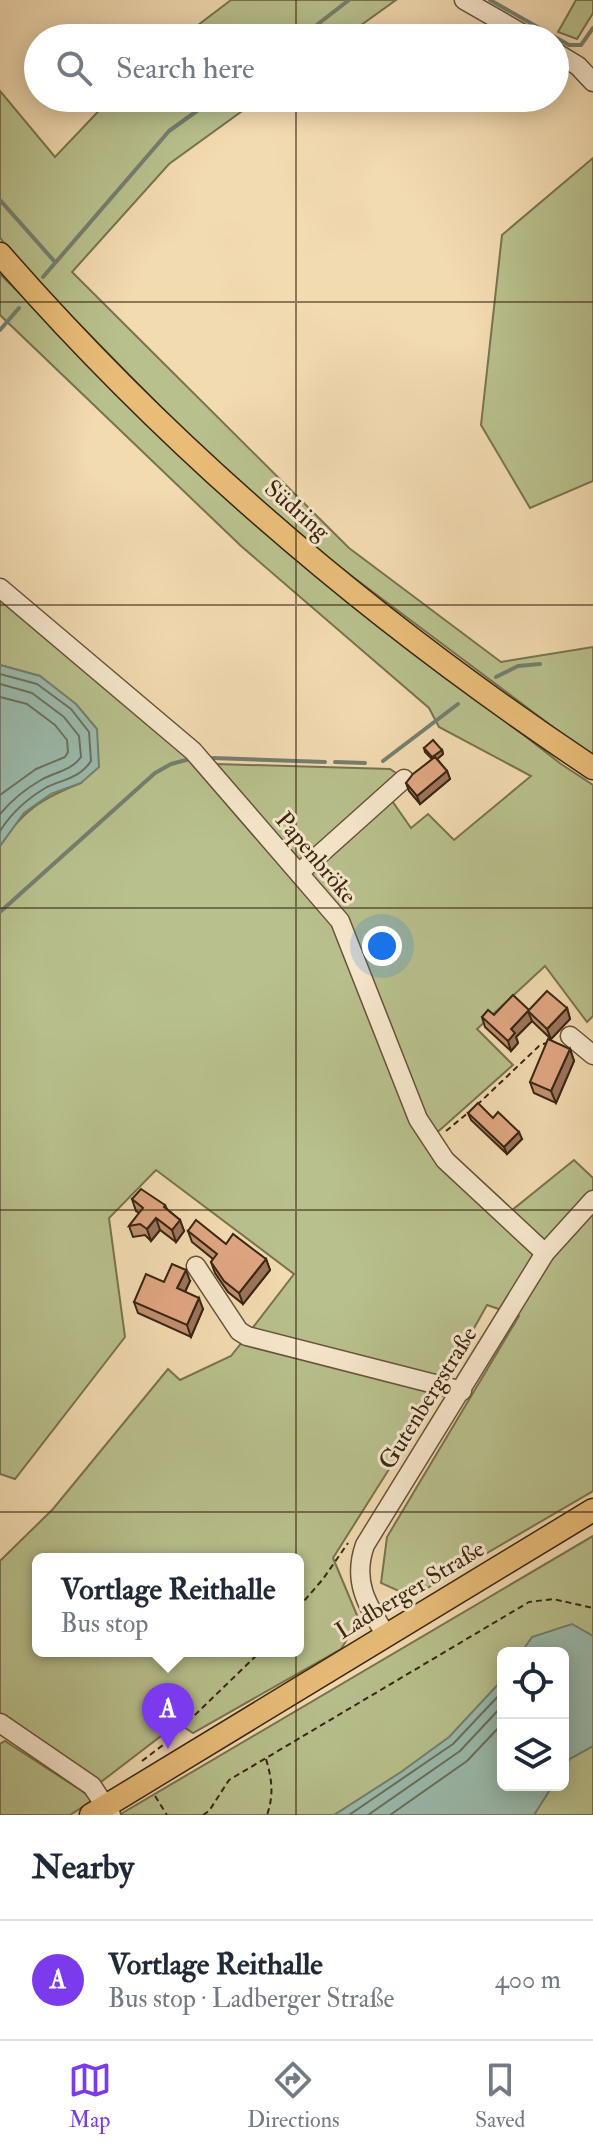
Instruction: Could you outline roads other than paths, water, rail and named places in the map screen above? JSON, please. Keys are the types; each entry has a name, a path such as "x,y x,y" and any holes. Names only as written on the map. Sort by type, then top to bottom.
{"main road":[{"name":"Südring","path":"0,254 79,339 204,463 312,559 516,717 593,768"},
{"name":"Ladberger Straße","path":"103,1812 593,1510"}],"street":[{"path":"464,0 506,24"},
{"path":"569,61 593,82"},
{"name":"Papenbröke","path":"0,588 193,751 340,921 418,1119 431,1142 445,1160 545,1253"},
{"path":"299,873 404,779"},
{"path":"570,1036 593,1055"},
{"name":"Gutenbergstraße","path":"386,1635 366,1604 358,1579 365,1545 545,1253 593,1200"},
{"path":"196,1266 239,1331 247,1336 462,1391"},
{"path":"0,1723 92,1786 103,1812"}],"water":[{"path":"0,665 40,676 76,704 97,729 99,767 81,783 51,794 24,813 0,846"},
{"path":"572,1624 593,1636 593,1746 569,1760 569,1647 525,1647 532,1637"},
{"path":"497,1685 497,1791 549,1791 534,1815 334,1815 401,1772 449,1737"}],"waterway":[{"path":"318,24 349,0"},
{"path":"490,0 532,24"},
{"path":"569,45 581,45 593,28"},
{"path":"43,277 169,131 195,112"},
{"path":"0,200 55,262"},
{"path":"0,330 19,308"},
{"path":"496,677 518,666 540,664"},
{"path":"383,761 458,704"},
{"path":"213,758 325,762"},
{"path":"0,912 155,773 171,764 190,759"},
{"path":"335,762 365,763"}],"place":[{"name":"Vortlage Reithalle","path":"168,1749"}]}
